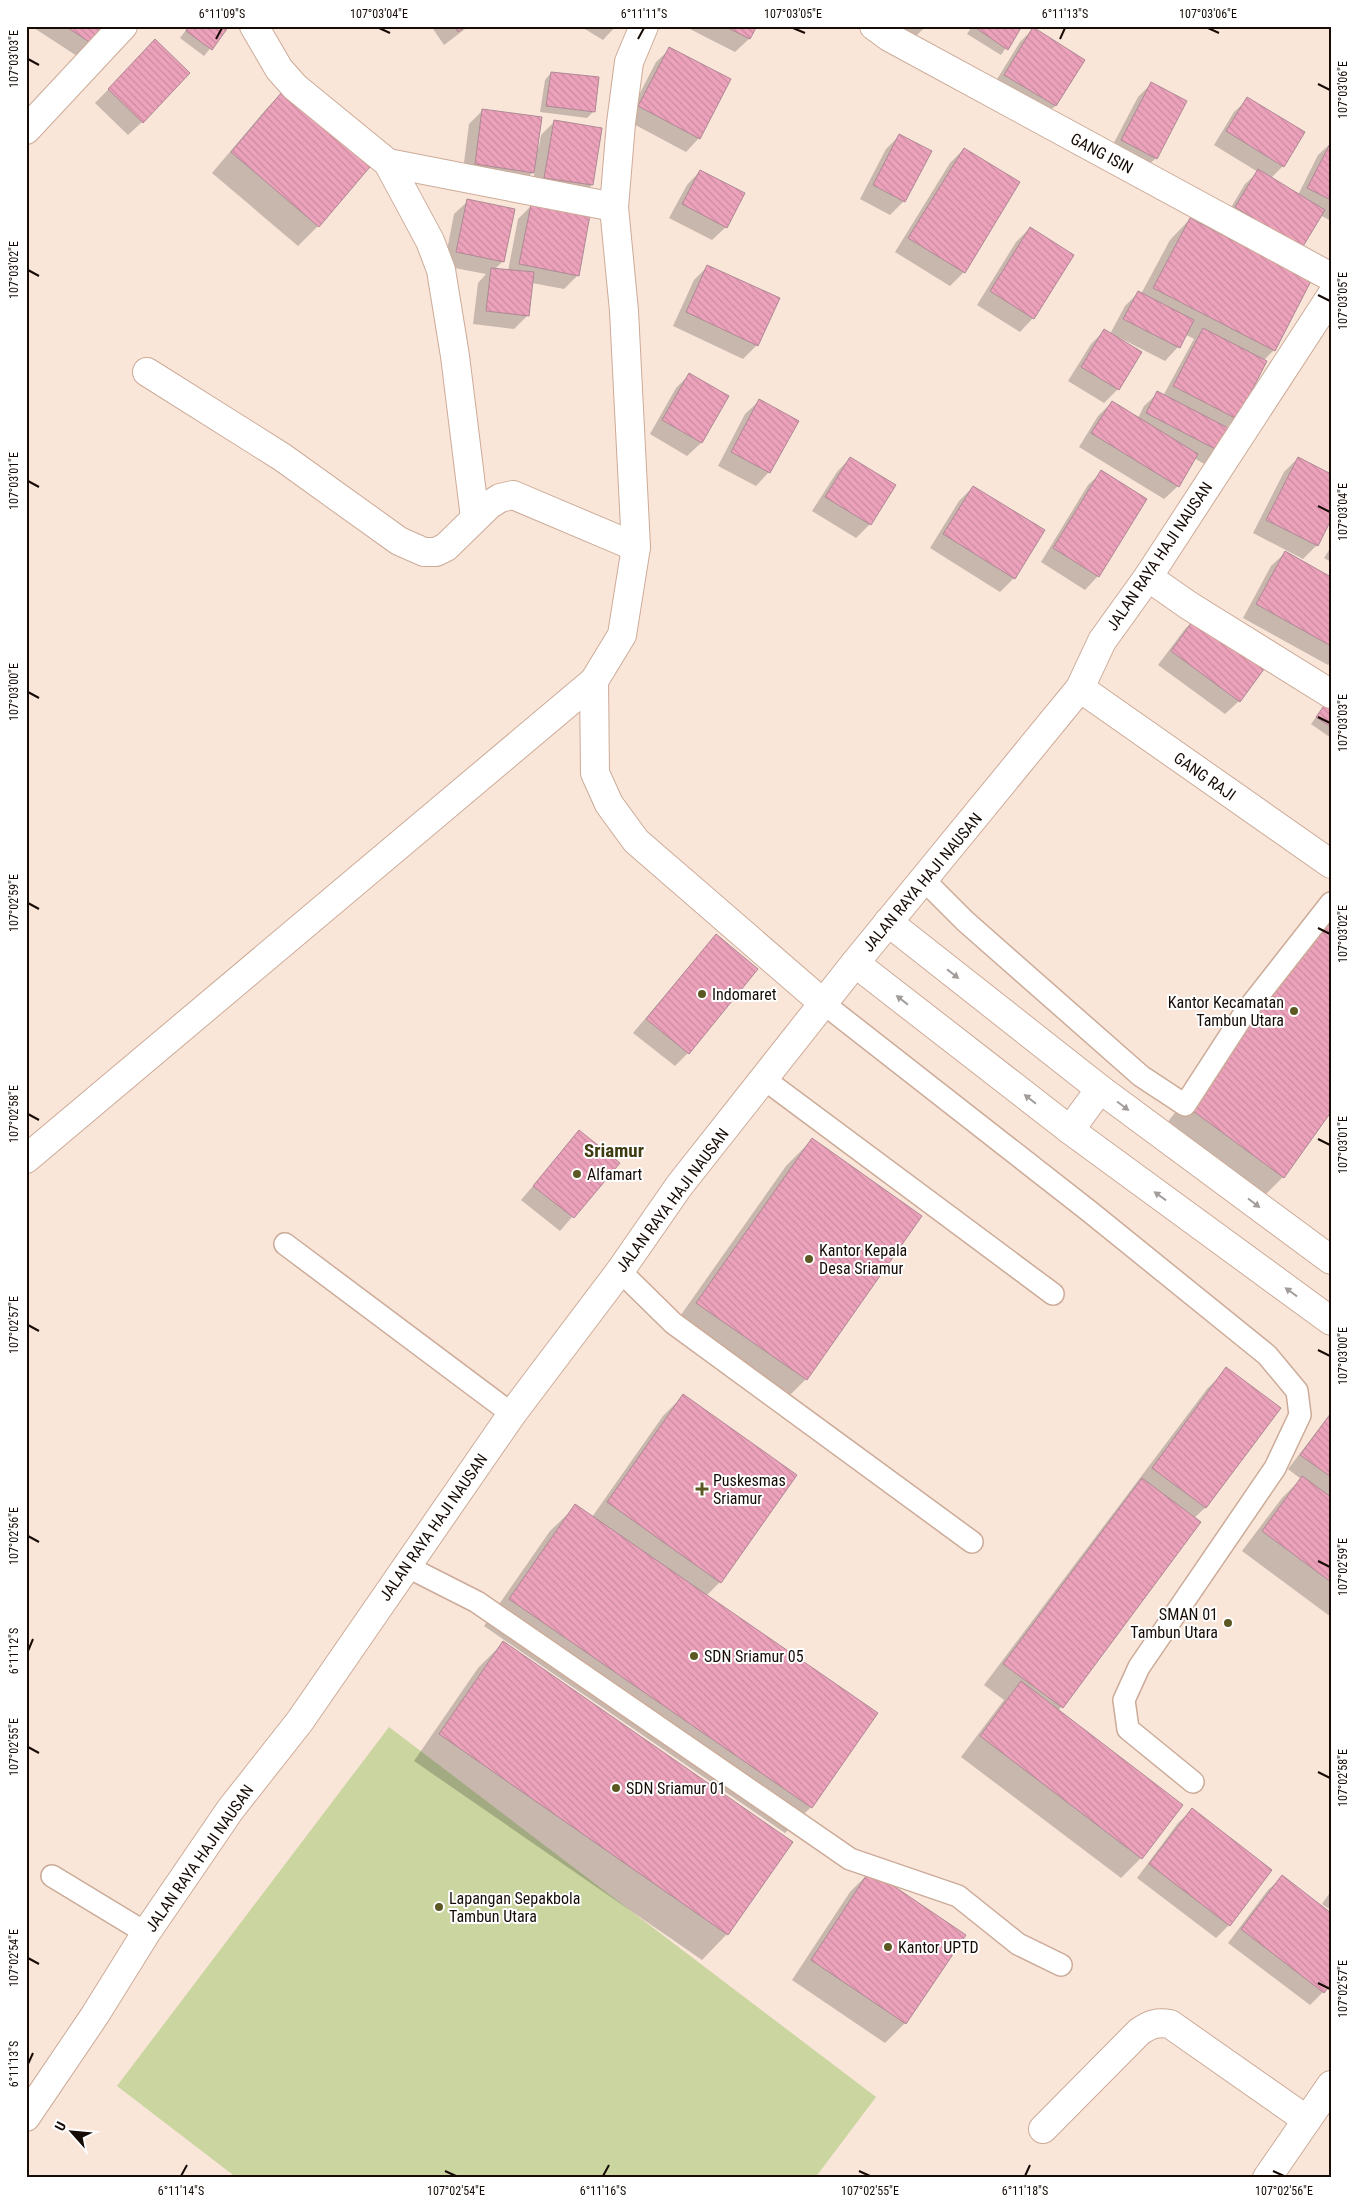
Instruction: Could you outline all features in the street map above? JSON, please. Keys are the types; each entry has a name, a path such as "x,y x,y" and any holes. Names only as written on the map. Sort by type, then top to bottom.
{"street":[{"path":"26,130 123,26"},
{"path":"254,26 279,69 295,87 388,163 430,240 441,270 455,356 475,518"},
{"path":"26,1159 594,682 622,635 636,547 624,311 614,207 621,123 629,62 644,26"},
{"name":"GANG ISIN","path":"874,26 888,37 1331,277"},
{"path":"388,163 614,207"},
{"name":"JALAN RAYA HAJI NAUSAN","path":"26,2117 95,2016 146,1933 230,1810 300,1721 512,1414 620,1271 679,1186 888,922 1080,688 1102,641 1148,576 1331,296"},
{"path":"147,372 282,457 409,546 424,552 436,552 446,547 494,502 514,495 636,547"},
{"path":"1148,576 1188,605 1331,694"},
{"path":"594,682 595,773 609,804 636,841 823,1003"},
{"name":"GANG RAJI","path":"1080,688 1330,861"},
{"path":"888,922 1100,1089 1331,1260"},
{"path":"855,963 1070,1130 1331,1321"},
{"path":"1070,1130 1100,1089"},
{"path":"1043,2129 1139,2032 1150,2024 1160,2022 1170,2024 1307,2120"},
{"path":"1267,2178 1331,2085"}],"lane":[{"path":"924,880 965,921 1141,1076 1185,1105 1244,1014 1331,903"},
{"path":"823,1003 1089,1211 1267,1355 1297,1391 1300,1415 1275,1468 1139,1667 1124,1700 1128,1729 1193,1782"},
{"path":"764,1079 1053,1294"},
{"path":"285,1244 512,1414"},
{"path":"620,1271 673,1323 972,1542"},
{"path":"406,1566 477,1602 850,1859 958,1896 1018,1944 1061,1965"},
{"path":"52,1876 146,1933"}],"green space":[{"name":"Lapangan Sepakbola Tambun Utara","path":"389,1727 876,2097 815,2178 237,2178 117,2086"}],"building":[{"path":"65,26 103,26 91,43"},
{"path":"189,26 229,26 212,50 186,31"},
{"path":"454,26 466,26 458,32"},
{"path":"724,26 757,26 750,39"},
{"path":"973,26 1022,26 1008,50"},
{"path":"1033,27 1085,60 1056,106 1004,75"},
{"path":"155,39 190,73 143,123 108,89"},
{"path":"669,47 731,79 700,139 638,106"},
{"path":"551,72 599,77 595,112 546,106"},
{"path":"1151,82 1187,101 1157,159 1121,140"},
{"path":"287,86 375,161 319,227 231,152"},
{"path":"1247,97 1305,132 1284,167 1226,131"},
{"path":"482,109 542,117 534,173 475,164"},
{"path":"554,120 602,128 593,185 544,178"},
{"path":"899,134 932,151 905,202 873,185"},
{"path":"1331,142 1331,200 1307,188"},
{"path":"964,148 1020,182 965,273 908,238"},
{"path":"1258,169 1325,210 1302,248 1235,207"},
{"path":"700,170 745,193 727,228 682,204"},
{"path":"467,199 515,209 504,262 456,252"},
{"path":"531,204 590,215 579,276 519,264"},
{"path":"1190,218 1311,281 1275,351 1153,288"},
{"path":"1030,227 1074,255 1034,319 990,291"},
{"path":"707,265 780,298 758,346 686,312"},
{"path":"491,268 534,272 529,316 486,311"},
{"path":"1138,291 1194,320 1180,348 1123,319"},
{"path":"1203,328 1267,361 1237,419 1173,386"},
{"path":"1104,329 1142,352 1119,390 1081,367"},
{"path":"689,373 729,396 702,443 662,420"},
{"path":"1157,391 1232,430 1221,452 1146,413"},
{"path":"759,399 799,421 770,473 731,452"},
{"path":"1112,401 1198,454 1179,487 1091,433"},
{"path":"850,457 896,485 871,525 825,497"},
{"path":"1298,457 1331,474 1331,520 1318,546 1266,520"},
{"path":"1101,470 1147,499 1099,577 1053,548"},
{"path":"973,486 1045,530 1015,579 943,534"},
{"path":"1285,551 1331,577 1331,646 1256,604"},
{"path":"1198,614 1267,665 1240,702 1171,651"},
{"path":"1331,696 1331,727 1316,717"},
{"name":"Kantor Kecamatan Tambun Utara","path":"1331,917 1331,1112 1284,1178 1185,1105"},
{"name":"Indomaret","path":"716,934 758,969 689,1054 646,1019"},
{"name":"Alfamart","path":"579,1130 620,1163 574,1218 533,1186"},
{"name":"Kantor Kepala Desa Sriamur","path":"812,1138 922,1216 807,1380 696,1303"},
{"path":"1226,1367 1281,1408 1206,1508 1152,1468"},
{"name":"Puskesmas Sriamur","path":"683,1394 797,1475 721,1583 607,1502"},
{"path":"1331,1413 1331,1477 1300,1455"},
{"path":"1302,1476 1331,1497 1331,1582 1262,1531"},
{"path":"1142,1478 1201,1522 1063,1708 1003,1664"},
{"name":"SDN Sriamur 05","path":"575,1504 878,1713 812,1808 509,1599"},
{"name":"SDN Sriamur 01","path":"503,1641 793,1842 728,1935 439,1734"},
{"path":"1021,1681 1183,1805 1142,1859 980,1736"},
{"path":"1192,1808 1272,1870 1230,1926 1149,1864"},
{"name":"Kantor UPTD","path":"870,1870 966,1935 906,2024 811,1960"},
{"path":"1282,1875 1331,1913 1331,1984 1324,1993 1241,1929"}],"place":[{"name":"Indomaret","path":"702,994"},
{"name":"Kantor Kecamatan Tambun Utara","path":"1294,1011"},
{"name":"Alfamart","path":"577,1174"},
{"name":"Kantor Kepala Desa Sriamur","path":"809,1259"},
{"name":"Puskesmas Sriamur","path":"702,1489"},
{"name":"SMAN 01 Tambun Utara","path":"1228,1623"},
{"name":"SDN Sriamur 05","path":"694,1656"},
{"name":"SDN Sriamur 01","path":"616,1788"},
{"name":"Lapangan Sepakbola Tambun Utara","path":"439,1907"},
{"name":"Kantor UPTD","path":"888,1947"}],"district":[{"name":"Sriamur","path":"614,1150"}]}
